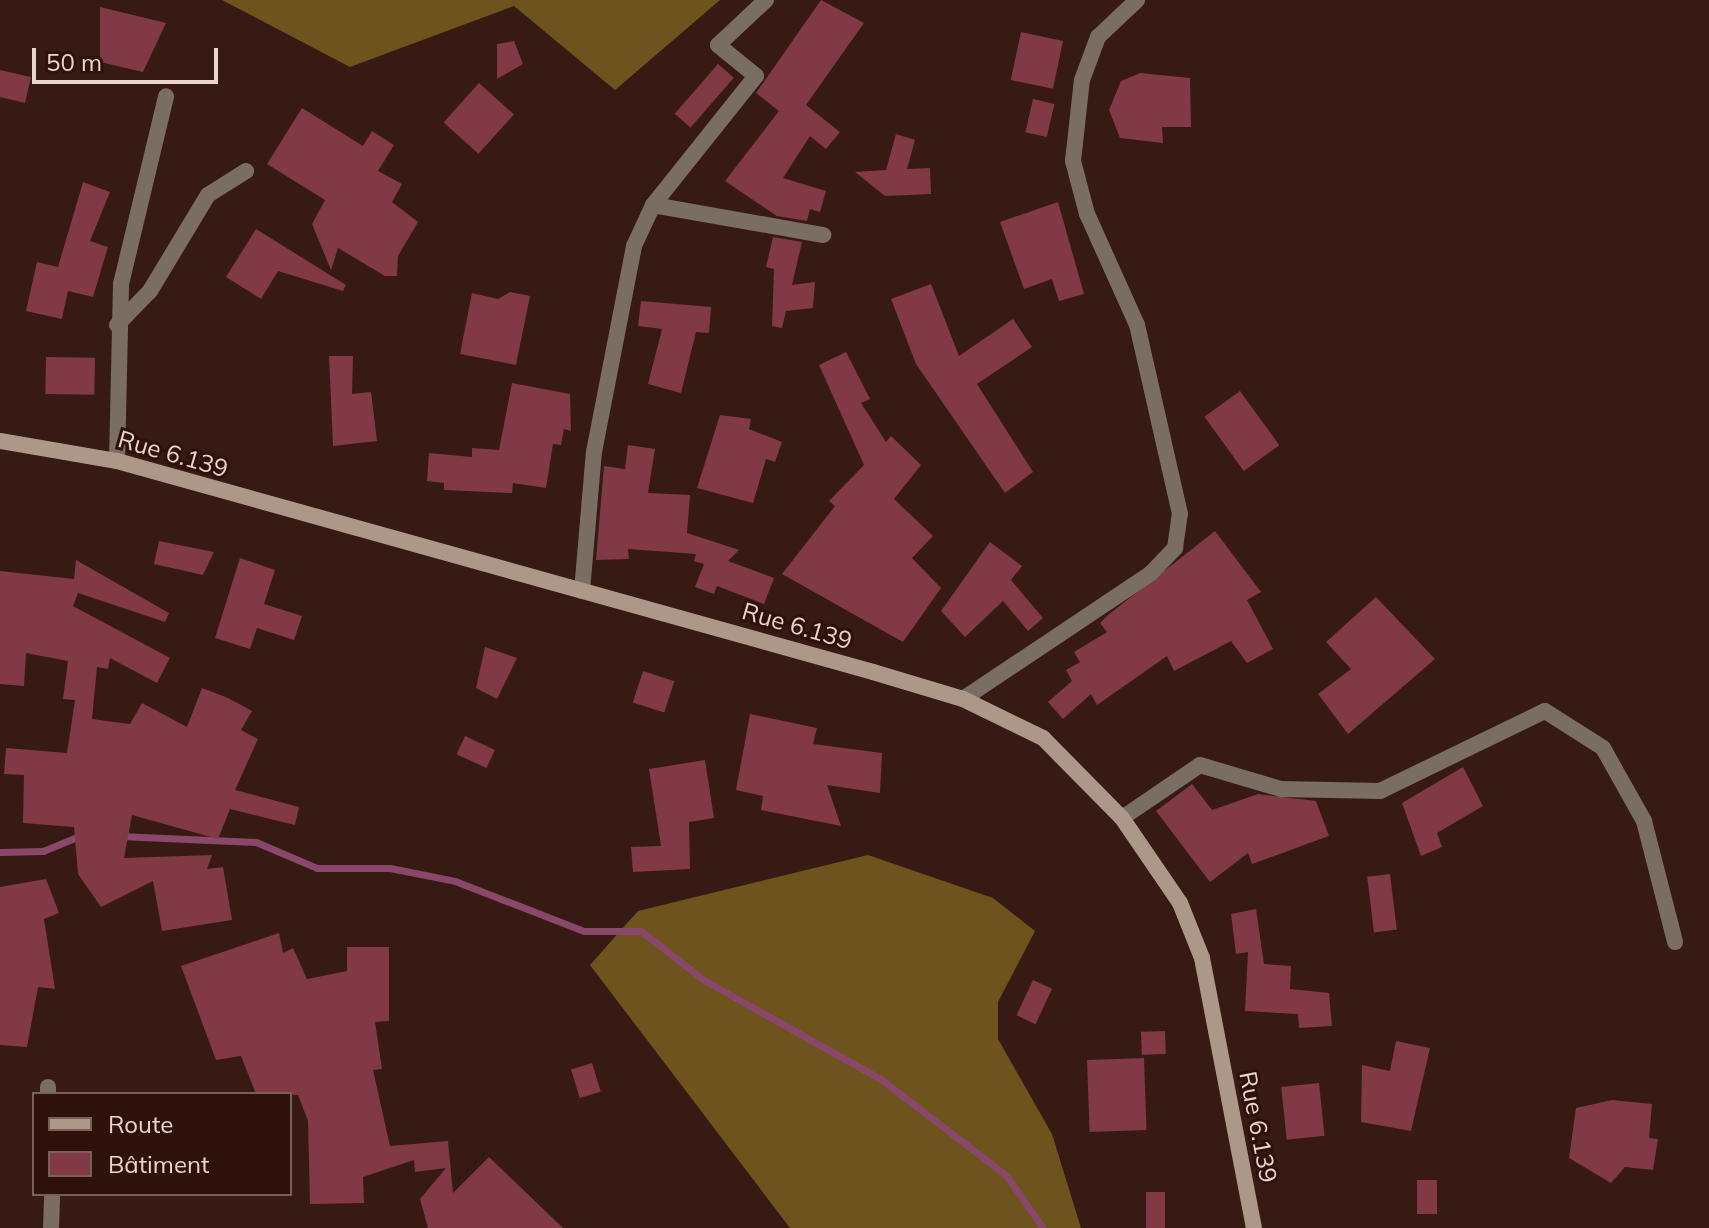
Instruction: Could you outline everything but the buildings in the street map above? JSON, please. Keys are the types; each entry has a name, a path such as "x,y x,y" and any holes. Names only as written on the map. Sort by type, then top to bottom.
{"street":[{"path":"582,591 594,452 634,246 653,205 756,76 718,45 766,0"},
{"path":"963,699 1151,573 1175,548 1180,514 1137,325 1087,214 1073,161 1082,80 1098,37 1137,0"},
{"path":"117,461 117,325 166,96"},
{"path":"117,325 150,291 208,195 246,171"},
{"path":"653,205 823,235"},
{"name":"Rue 6.139","path":"0,441 117,461 963,699 1043,738 1122,818 1180,903 1202,958 1254,1228"},
{"path":"1122,818 1200,765 1281,789 1380,791 1545,711 1603,748 1644,821 1675,942"},
{"path":"51,1228 52,1196"}],"shaded area":[{"path":"222,0 720,0 615,90 514,6 350,67"},
{"path":"868,855 993,898 1035,931 998,1002 998,1039 1052,1134 1081,1228 790,1228 590,965 638,911"}],"waterway":[{"path":"0,852 43,851 82,835"},
{"path":"119,836 256,842 317,868 390,868 455,881 584,931 641,931 704,980 882,1080 1006,1175 1043,1228"}]}
